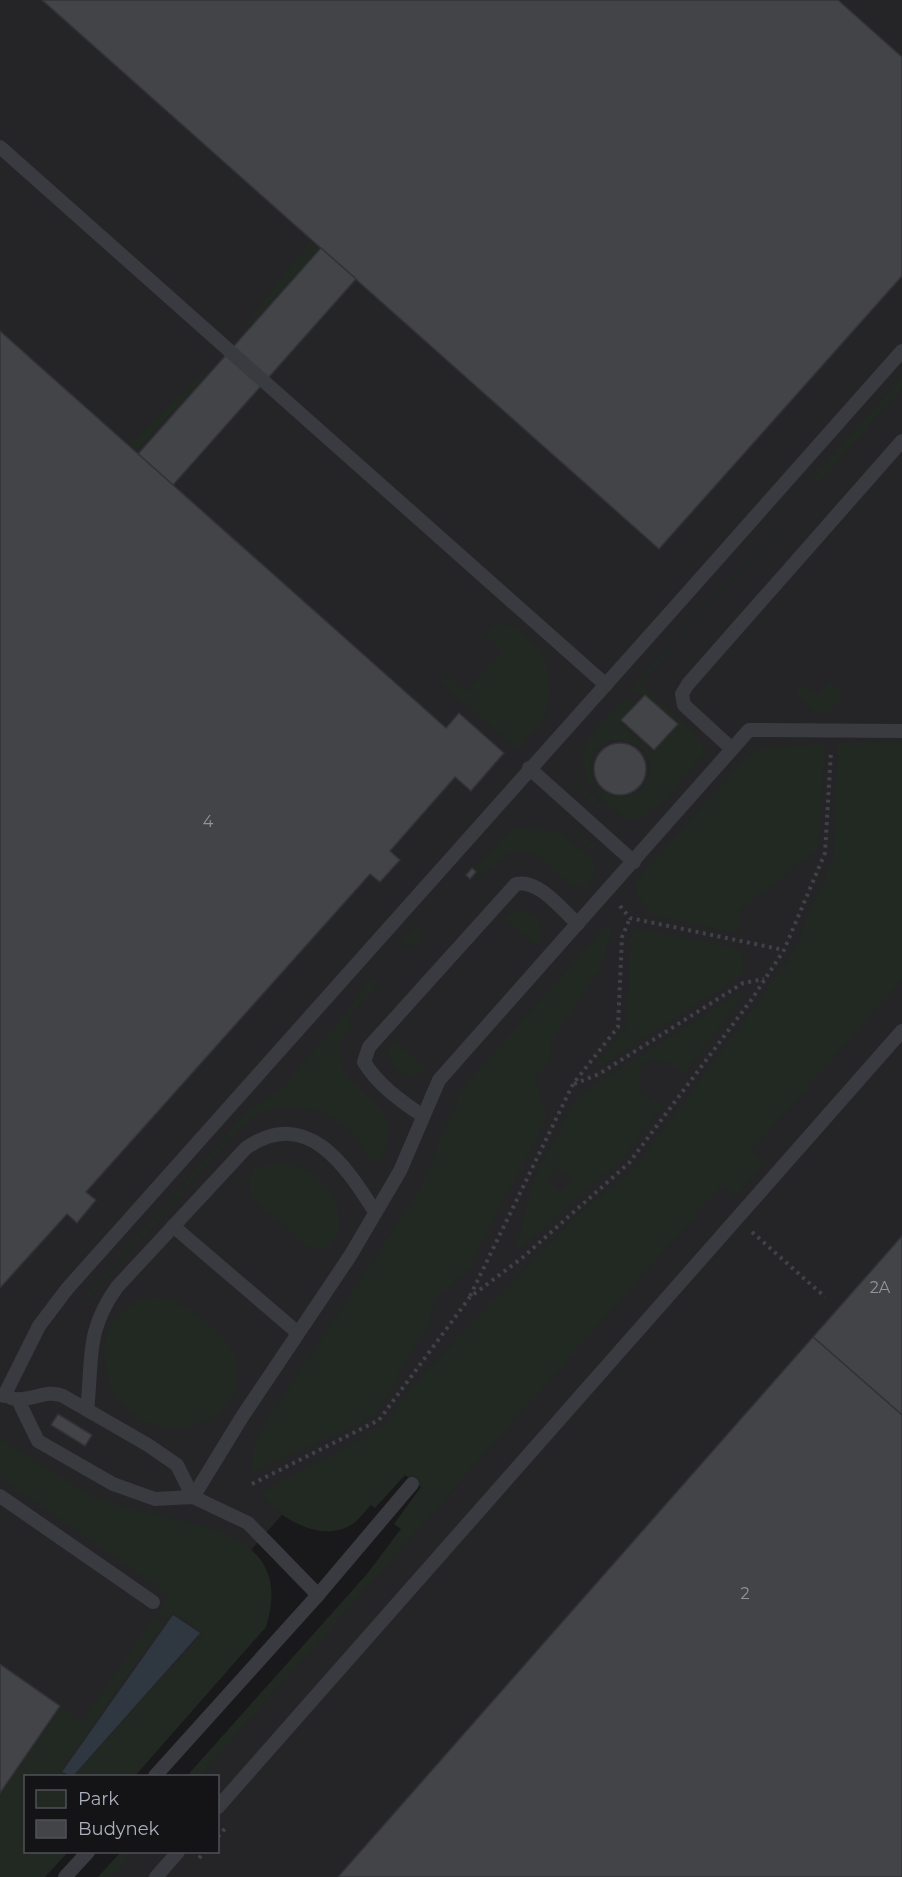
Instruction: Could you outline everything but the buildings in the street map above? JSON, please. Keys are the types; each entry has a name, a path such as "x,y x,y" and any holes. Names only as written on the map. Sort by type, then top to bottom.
{"lane":[{"path":"0,147 606,685"},
{"path":"7,1397 39,1326 67,1289 902,351"},
{"path":"732,749 684,705 682,694 687,684 902,441"},
{"path":"193,1497 350,1256 400,1171 431,1094 444,1074 749,730 902,730"},
{"path":"529,768 634,862"},
{"path":"423,1116 398,1098 369,1070 364,1062 369,1047 516,884 522,883 536,887 578,924"},
{"path":"219,1806 902,1031"},
{"path":"87,1410 92,1337 103,1306 117,1287 246,1148 273,1135 308,1137 332,1154 347,1170 375,1212"},
{"path":"173,1226 298,1333"},
{"path":"7,1397 56,1392 148,1444 177,1465 193,1497"},
{"path":"7,1397 39,1441 81,1468 113,1484 155,1499 193,1497 248,1523 318,1594"},
{"path":"156,1775 318,1594 412,1484"},
{"path":"0,1496 153,1602"},
{"path":"65,1877 86,1853"},
{"path":"156,1877 176,1853"}],"path":[{"path":"470,1297 522,1258 628,1162 784,950 825,853 832,730"},
{"path":"619,904 630,918 784,950"},
{"path":"252,1484 379,1420 470,1297 573,1084 618,1027 622,937 630,918"},
{"path":"573,1084 599,1074 743,983 764,979"},
{"path":"751,1232 825,1297"}],"shaded area":[{"path":"0,0 902,0 902,911 377,1501 314,1478 205,1603 237,1626 104,1775 24,1775 25,1853 0,1877"},
{"path":"902,946 902,1877 98,1877 120,1853 219,1853 219,1775 188,1775 368,1573 401,1529"},
{"path":"173,1615 200,1633 74,1775 62,1772"}],"green space":[{"path":"310,241 319,249 248,327 245,325"},
{"path":"205,371 207,373 137,451 129,444"},
{"path":"902,377 902,389 640,684 696,733 705,753 657,806 636,819 623,817 595,793 598,790 621,798 641,790 650,773 649,759 641,749 629,742 615,740 603,744 594,754 591,772 596,789 587,779 583,762 585,751 595,731 626,697 635,704 619,722 653,752 678,724 644,693 642,696 632,688 817,483 812,478"},
{"path":"504,624 518,630 529,639 545,663 549,677 548,705 542,719 518,749 440,682 447,675 467,691 502,651 483,634 495,625"},
{"path":"830,681 845,695 826,714 814,712 797,695 800,682 816,696"},
{"path":"902,742 902,980 751,1151 764,1163 736,1197 722,1185 201,1775 188,1775 368,1573 401,1529 394,1524 421,1487 405,1475 375,1508 371,1505 354,1523 342,1529 329,1531 316,1530 290,1520 268,1503 260,1493 385,1426 404,1396 489,1305 577,1215 635,1168 790,959 833,858 838,743"},
{"path":"825,744 818,850 739,911 739,934 651,915 635,891 638,887 634,883 746,757 767,747"},
{"path":"574,760 581,784 601,806 598,809 578,787"},
{"path":"512,828 560,831 592,859 596,872 585,887 572,884 540,858 529,852 517,852 502,859 483,876 474,869"},
{"path":"577,832 596,850 603,864 596,853 575,835"},
{"path":"442,897 416,927 424,934 411,949 403,942 370,978 378,985 348,1019 353,1024 341,1045 340,1061 347,1075 382,1112 389,1126 387,1144 380,1157 374,1162 369,1160 352,1133 327,1115 313,1110 284,1107 255,1116 242,1125 87,1300 81,1301 245,1114 281,1089 344,1017 369,979"},
{"path":"514,911 531,915 538,922 541,940 536,946 504,918"},
{"path":"605,927 612,929 600,970 551,1042 550,1061 535,1080 547,1118 469,1267 433,1301 428,1331 425,1330 396,1376 399,1378 374,1416 252,1473 253,1449 263,1427 420,1190 461,1090"},
{"path":"631,928 741,949 744,974 598,1067 597,1063 627,1027"},
{"path":"740,992 743,995 684,1074 666,1062 645,1061 640,1068 640,1091 646,1098 662,1105 624,1157 521,1248 516,1246 536,1174 577,1097","holes":["559,1167 573,1179 560,1192 547,1180"]},
{"path":"394,1040 426,1069 415,1076 410,1076 394,1068 388,1053"},
{"path":"277,1163 308,1170 317,1176 330,1191 338,1211 339,1221 338,1231 328,1248 313,1250 305,1245 251,1196 248,1183 254,1169"},
{"path":"158,1297 176,1303 204,1320 220,1333 233,1352 237,1364 236,1387 224,1408 203,1422 170,1428 142,1420 121,1402 108,1378 104,1352 110,1327 128,1307"},
{"path":"0,1439 65,1480 107,1501 222,1532 247,1546 264,1565 271,1592 266,1627 136,1775 75,1775 203,1633 173,1612 167,1620 158,1614 170,1596 0,1477"},
{"path":"154,1618 163,1625 60,1772 65,1775 24,1775 24,1853 67,1853 45,1877 0,1877 0,1796 61,1708 82,1722"},
{"path":"120,1853 133,1853 111,1877 98,1877"}]}
